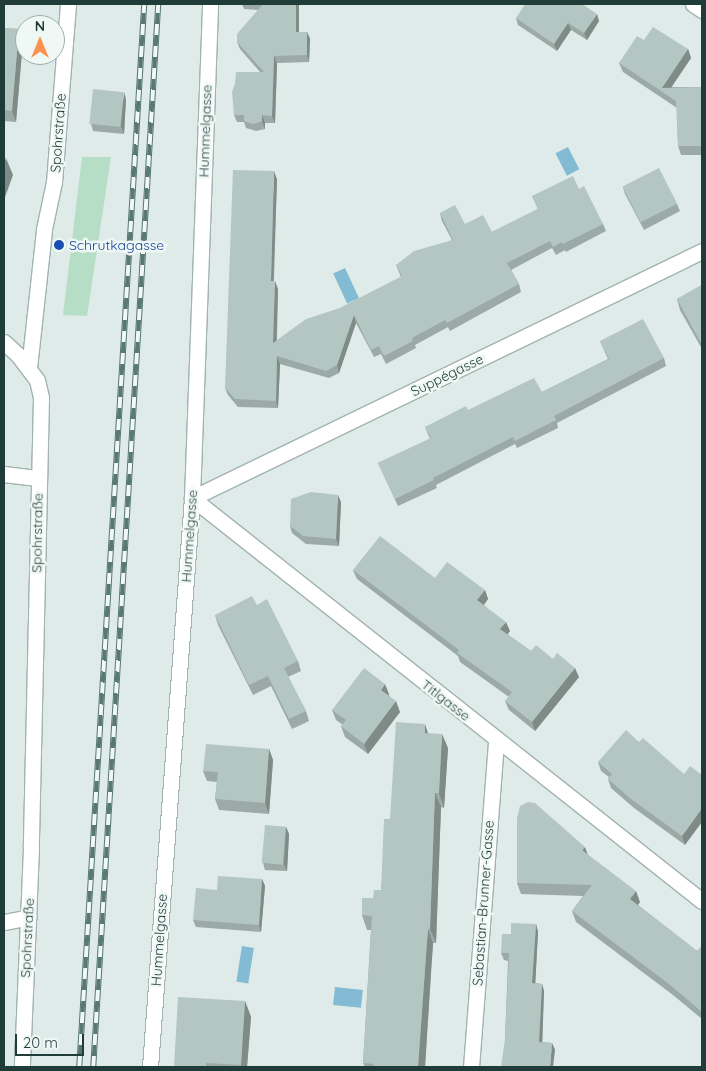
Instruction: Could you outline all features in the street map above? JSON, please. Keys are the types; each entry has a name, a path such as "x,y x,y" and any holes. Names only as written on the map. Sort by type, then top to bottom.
{"street":[{"name":"Spohrstraße","path":"22,1067 29,917 41,398 37,380 29,368 44,229 54,182 68,4"},
{"name":"Hummelgasse","path":"150,1067 192,498 210,4"},
{"path":"692,4 702,10"},
{"name":"Suppégasse","path":"192,498 702,251"},
{"path":"4,342 29,368"},
{"path":"4,474 38,478"},
{"name":"Titlgasse","path":"192,498 702,901"},
{"name":"Sebastian-Brunner-Gasse","path":"471,1067 496,739"},
{"path":"4,922 29,917"}],"green space":[{"path":"82,157 111,157 87,316 63,315"}],"water":[{"path":"568,147 579,169 567,176 556,153"},
{"path":"345,268 359,298 347,303 333,273"},
{"path":"242,946 254,948 248,983 236,982"},
{"path":"335,987 363,990 361,1008 333,1005"}],"building":[{"path":"263,4 296,4 296,32 307,32 307,55 274,56 272,116 262,115 262,121 253,124 244,121 244,115 234,115 232,92 236,72 264,72 237,42 237,34"},
{"path":"525,4 582,4 597,14 584,33 568,23 554,44 516,18"},
{"path":"653,27 688,49 662,88 702,87 702,146 678,146 676,101 619,63 637,36 644,40"},
{"path":"4,28 15,29 16,65 12,111 4,110"},
{"path":"93,89 124,92 120,127 89,124"},
{"path":"659,168 677,204 641,222 622,187"},
{"path":"233,170 274,171 271,281 275,281 273,343 306,319 340,308 402,276 396,265 414,251 453,240 440,213 455,205 465,224 483,215 492,232 538,209 532,196 573,176 579,189 584,186 603,224 563,244 562,242 553,247 550,241 507,263 519,284 447,323 445,320 412,338 413,341 384,356 379,346 371,350 354,315 337,365 326,371 277,356 276,401 235,399 225,388"},
{"path":"702,285 702,345 677,299"},
{"path":"643,319 664,358 554,416 556,420 515,441 513,437 395,499 378,463 431,438 425,427 466,406 468,410 534,378 542,392 609,359 600,341"},
{"path":"311,492 338,495 336,539 303,536 290,526 291,499"},
{"path":"380,536 435,578 447,562 485,590 477,600 506,622 500,629 531,651 536,645 553,659 557,653 575,668 532,722 505,701 512,692 457,653 459,650 353,570"},
{"path":"252,596 257,605 267,599 298,661 284,668 306,711 289,719 268,676 249,685 215,615"},
{"path":"364,668 385,684 381,690 396,701 364,744 341,726 346,720 332,710"},
{"path":"396,722 425,724 425,733 442,734 439,793 435,793 430,929 428,929 418,1067 373,1067 374,1064 363,1063 372,916 362,915 362,898 373,898 374,890 381,890 384,819 390,819"},
{"path":"626,730 639,742 643,738 684,774 690,766 702,775 702,808 682,836 631,799 608,779 612,774 598,762"},
{"path":"206,744 269,749 265,803 215,799 218,772 203,771"},
{"path":"528,802 535,803 585,847 582,850 636,891 630,899 697,951 702,946 702,1012 669,984 572,911 592,885 517,883 517,818 520,806"},
{"path":"265,825 286,827 283,865 262,863"},
{"path":"218,876 262,879 259,925 193,920 196,888 217,890"},
{"path":"511,923 536,924 532,983 542,984 539,1042 552,1043 550,1067 501,1067 505,1039 509,953 501,953 502,934 511,934"},
{"path":"178,997 245,1001 241,1065 206,1063 206,1067 174,1067"}],"railway":[{"path":"79,1067 144,4"},
{"path":"93,1067 158,4"}],"place":[{"name":"Schrutkagasse","path":"59,245"}]}
